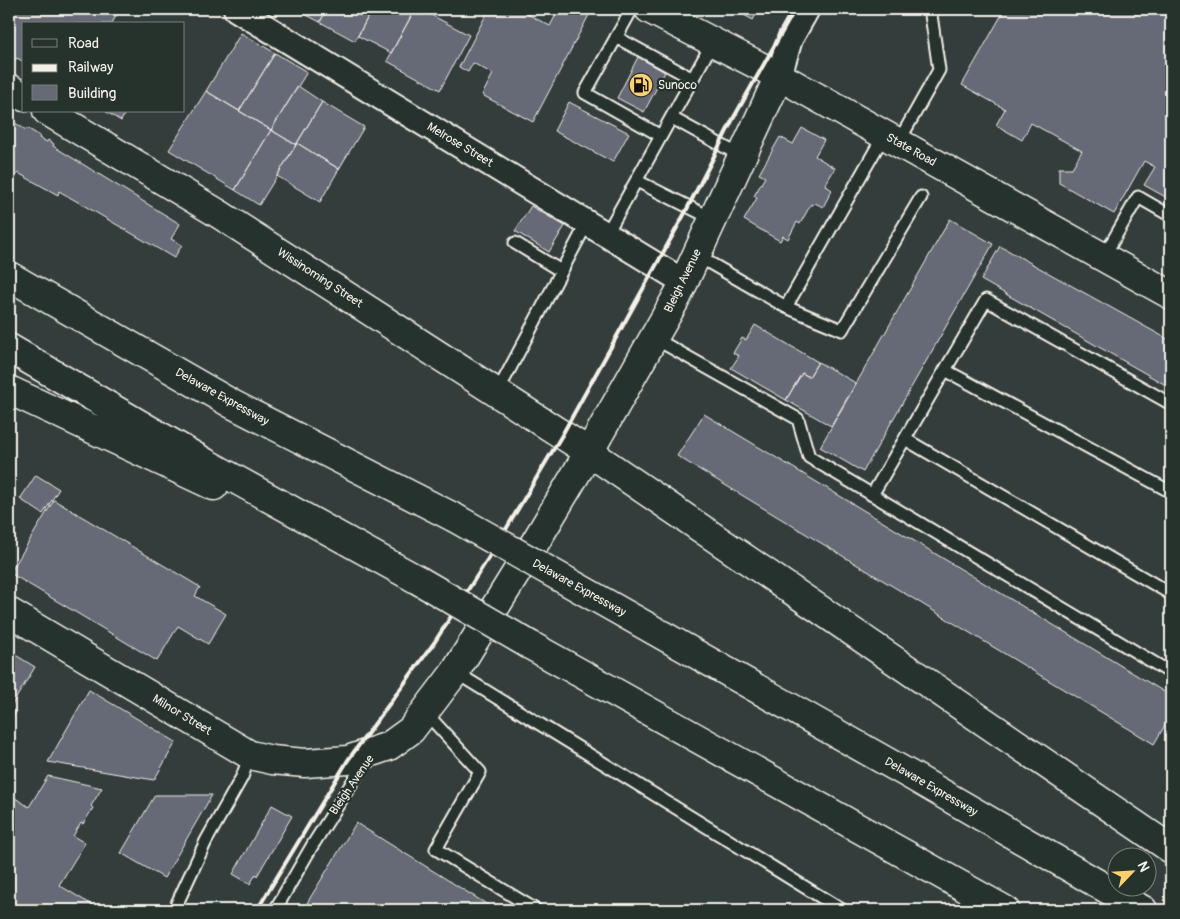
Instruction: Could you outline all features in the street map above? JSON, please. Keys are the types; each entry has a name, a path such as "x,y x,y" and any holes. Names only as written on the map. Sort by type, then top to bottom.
{"main road":[{"name":"State Road","path":"649,9 779,76 1171,296"},
{"name":"Bleigh Avenue","path":"370,753 389,746 407,735 455,672 536,541 589,452 684,282 779,76"},
{"path":"9,88 22,96"},
{"name":"Wissinoming Street","path":"49,112 219,214 589,452 1171,849"},
{"name":"Delaware Expressway","path":"9,276 232,404 455,518 912,776 1144,910"},
{"path":"9,348 530,645 1005,910"},
{"path":"9,390 418,580"},
{"name":"Milnor Street","path":"9,612 250,755 305,764 348,760 370,753"}],"street":[{"name":"Bleigh Avenue","path":"779,76 790,40 807,9"},
{"name":"Melrose Street","path":"248,12 684,282"}],"lane":[{"path":"632,9 585,93 661,136"},
{"path":"786,307 891,139 939,70 932,15 934,9"},
{"path":"616,36 693,79"},
{"path":"606,235 713,42"},
{"path":"672,118 741,156"},
{"path":"637,181 713,219"},
{"path":"696,255 786,307 842,330 921,197"},
{"path":"1103,258 1138,197 1171,216"},
{"path":"497,393 586,223"},
{"path":"515,243 561,271"},
{"path":"872,495 986,300 1171,404"},
{"path":"654,338 798,419 809,457 1171,673"},
{"path":"945,370 1171,492"},
{"path":"905,439 1171,594"},
{"path":"455,672 842,910"},
{"path":"425,712 480,772 436,849 536,910"},
{"name":"Bleigh Avenue","path":"275,910 370,753"},
{"path":"174,910 206,841 242,777 250,755"}],"building":[{"path":"9,9 120,9 113,22 22,22 22,61 17,58 15,60 9,56"},
{"path":"295,9 327,9 320,22"},
{"path":"327,9 372,9 355,41 320,22"},
{"path":"372,9 415,9 391,53 358,36"},
{"path":"415,9 420,9 469,35 440,90 387,61"},
{"path":"489,9 518,9 550,26 559,9 582,9 590,13 533,122 482,95 493,74 473,63 468,72 459,67"},
{"path":"733,9 759,9 753,20"},
{"path":"1005,9 1171,9 1171,200 1144,185 1155,167 1144,161 1114,214 1059,183 1059,168 1072,168 1082,151 1031,123 1022,140 996,125 1005,109 962,85"},
{"path":"241,33 275,53 239,111 206,91"},
{"path":"275,53 307,72 271,130 239,111"},
{"name":"Sunoco","path":"638,57 665,72 644,112 617,98"},
{"path":"298,86 322,102 296,145 271,130"},
{"path":"206,91 271,130 235,190 169,150"},
{"path":"322,102 364,127 339,169 297,143"},
{"path":"569,102 629,133 613,162 554,131"},
{"path":"107,112 126,112 121,121"},
{"path":"9,119 40,136 39,138 47,142 48,140 54,144 53,146 180,224 171,239 182,245 174,258 59,191 58,195 18,173 17,175 9,171"},
{"path":"802,128 824,140 815,156 835,168 825,185 832,190 823,207 815,203 811,204 800,224 797,222 788,239 783,236 780,241 744,220 757,198 754,196 765,177 759,174 780,137 793,144"},
{"path":"271,130 296,145 259,205 235,190"},
{"path":"297,143 339,169 320,202 277,176"},
{"path":"531,206 565,226 549,252 515,231"},
{"path":"950,219 993,244 863,472 820,447"},
{"path":"1000,246 1171,341 1171,388 981,280"},
{"path":"755,325 818,362 809,377 802,373 786,400 731,368 739,356 733,353 742,338 746,340"},
{"path":"818,362 856,383 831,426 786,400 802,373 809,377"},
{"path":"704,414 1171,696 1171,715 1154,744 677,456"},
{"path":"36,475 59,489 43,514 20,499"},
{"path":"54,500 200,587 195,596 226,614 208,644 178,626 157,661 10,573"},
{"path":"9,651 35,667 10,708 16,712 9,725"},
{"path":"89,690 176,742 154,780 48,762"},
{"path":"48,776 102,788 91,806 93,808 73,836 85,843 59,885 100,910 9,910 9,794 29,807"},
{"path":"155,795 212,795 164,878 121,853"},
{"path":"272,805 292,816 257,876 256,874 250,884 233,874"},
{"path":"356,823 496,910 320,910 307,903"}],"railway":[{"path":"257,910 348,760 434,643 496,546 562,435 685,213 733,119 795,9"}],"place":[{"name":"Sunoco","path":"641,85"}]}
